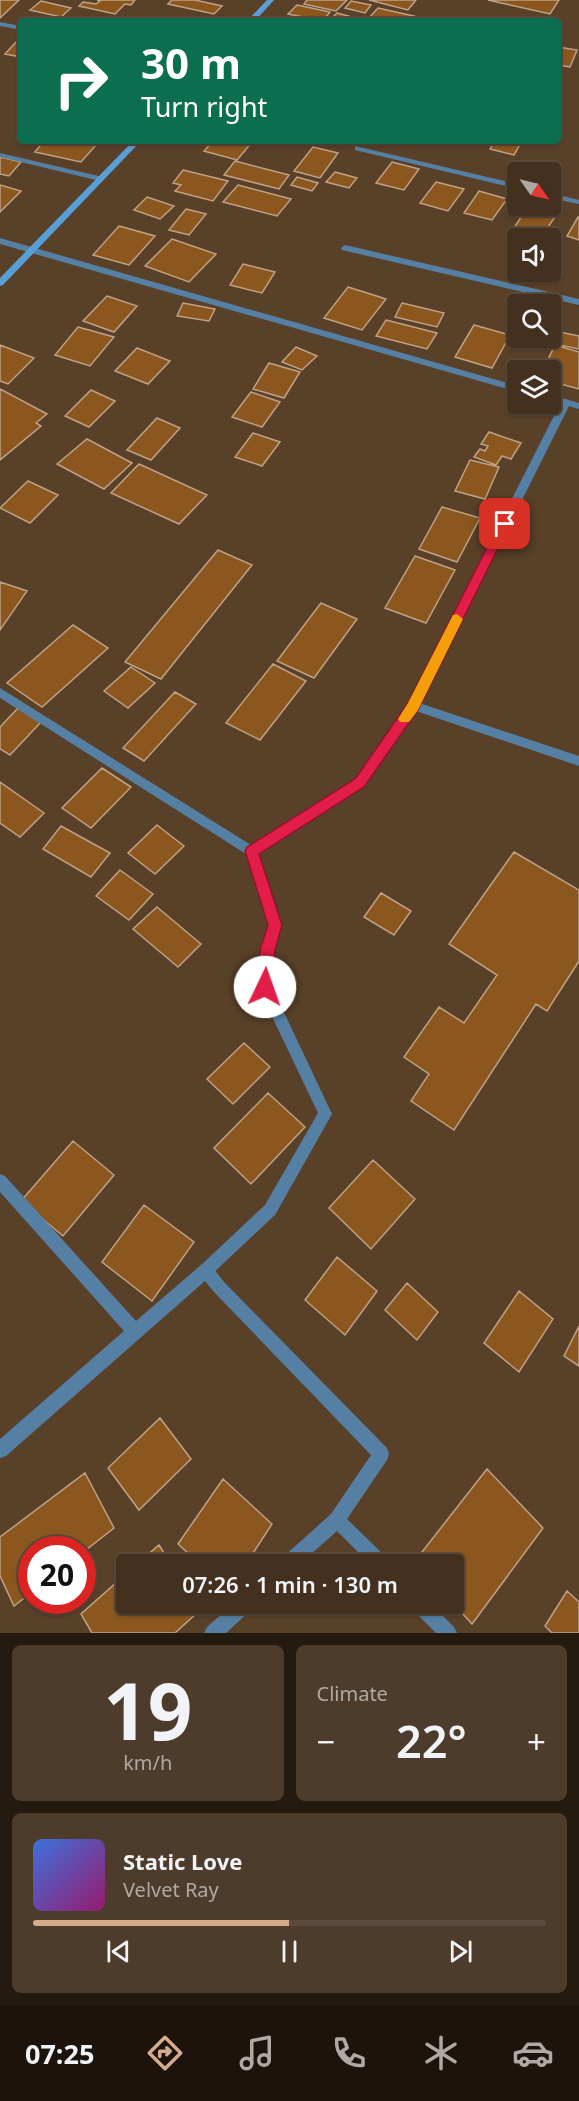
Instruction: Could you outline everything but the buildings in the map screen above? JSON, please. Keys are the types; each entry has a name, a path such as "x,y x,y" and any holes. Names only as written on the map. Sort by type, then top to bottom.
{"main road":[{"path":"254,18 271,0"},
{"path":"0,283 134,144"}],"street":[{"path":"0,24 18,27"},
{"path":"358,148 507,184"},
{"path":"0,154 100,179"},
{"path":"561,198 579,202"},
{"path":"0,241 507,385"},
{"path":"345,248 579,302"},
{"path":"561,401 579,406"},
{"path":"252,851 360,783 413,706 566,402"},
{"path":"0,692 252,851 275,925 267,950 265,987 325,1114 270,1210 206,1270 0,1450"},
{"path":"413,706 579,761"},
{"path":"0,1181 135,1332"},
{"path":"206,1270 219,1287 381,1454 337,1520 299,1554"},
{"path":"337,1520 371,1554"},
{"path":"213,1633 234,1614"},
{"path":"429,1614 448,1633"}],"slow traffic":[{"path":"404,719 413,706 457,619"}],"route":[{"path":"265,987 267,950 275,925 252,851 360,783 413,706 505,524"}]}
